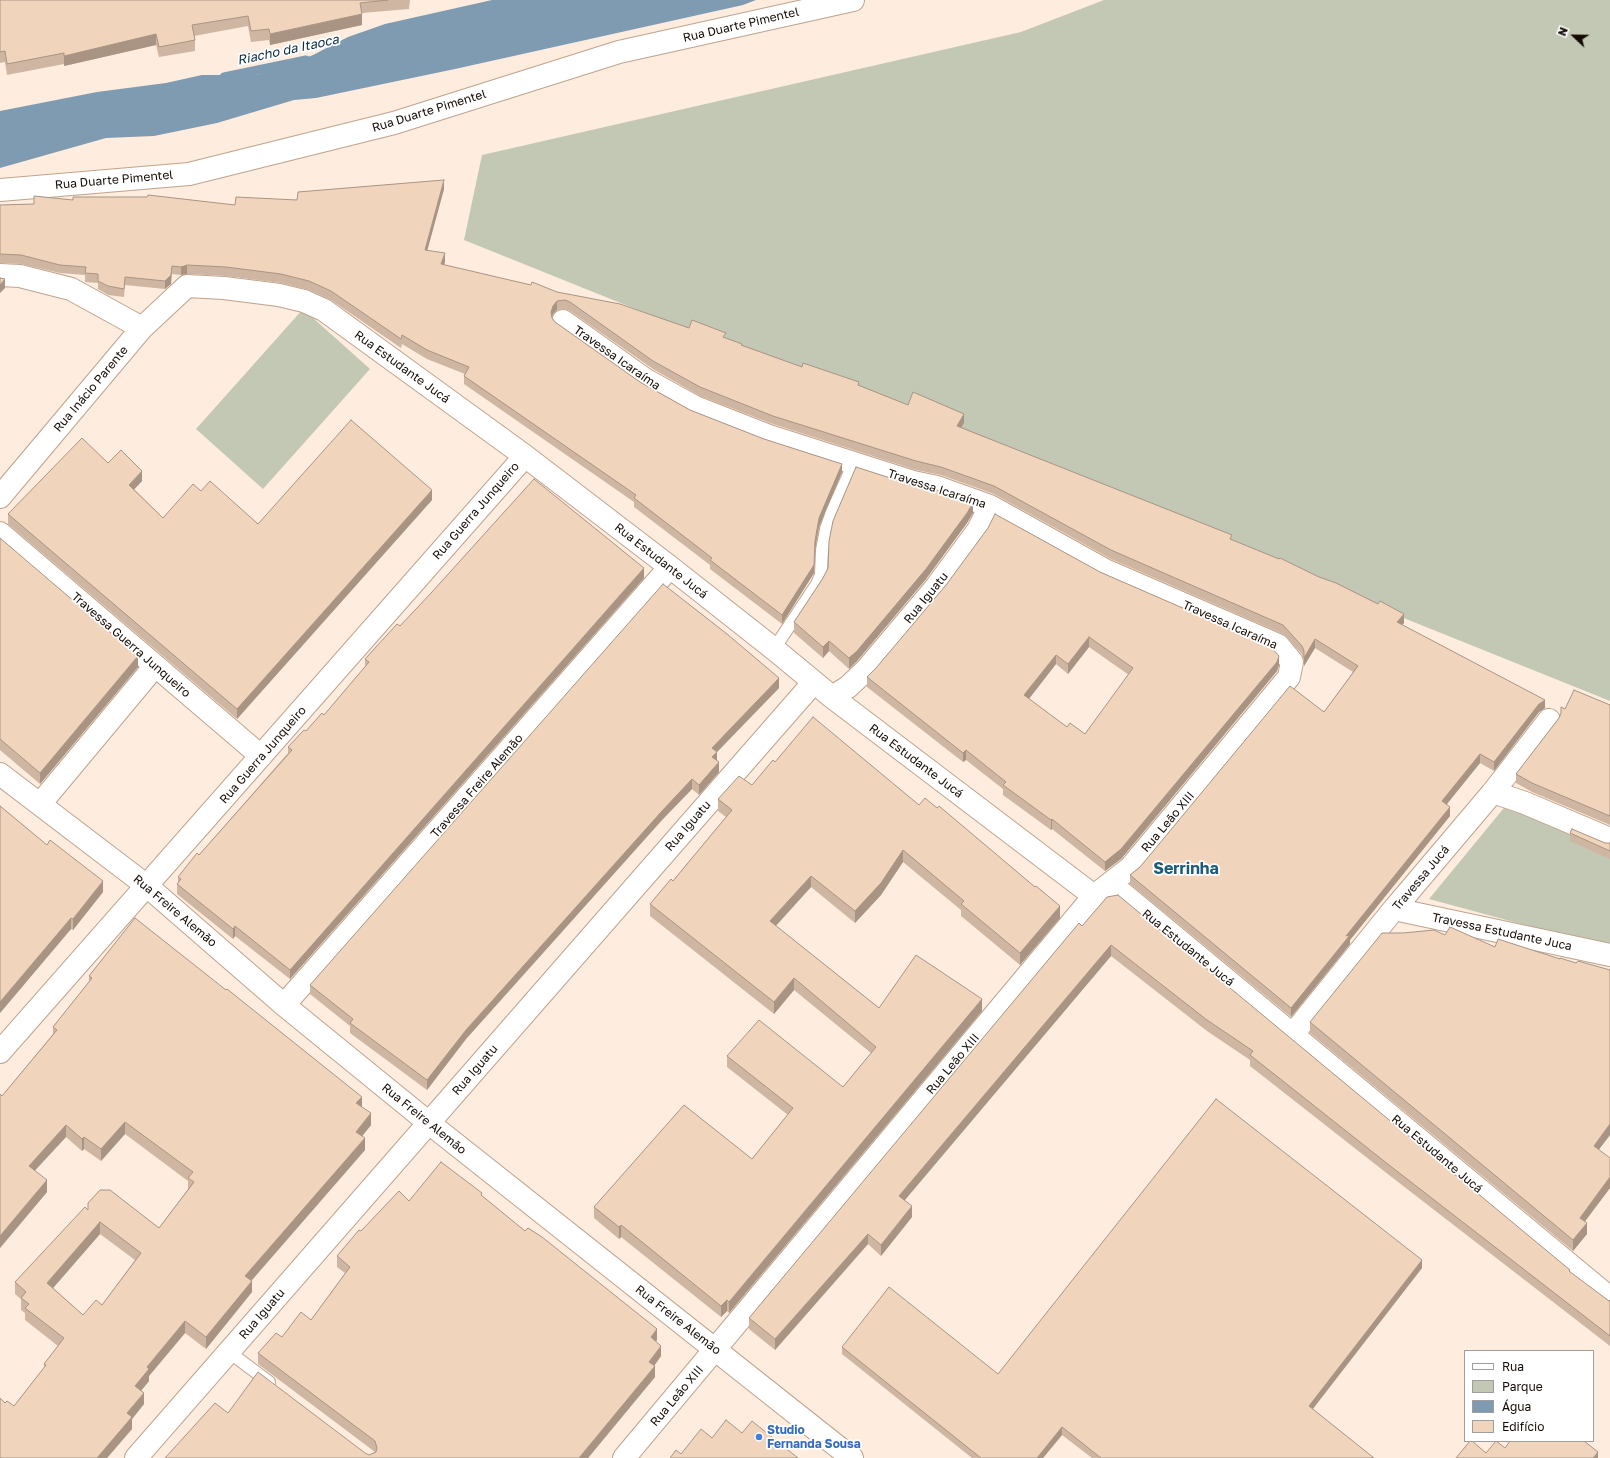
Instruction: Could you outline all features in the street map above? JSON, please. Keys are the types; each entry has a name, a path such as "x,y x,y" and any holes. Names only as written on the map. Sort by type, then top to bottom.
{"street":[{"name":"Rua Duarte Pimentel","path":"0,190 189,174 394,123 619,52 853,0"},
{"path":"0,275 20,276 71,289 142,328"},
{"name":"Rua Inácio Parente","path":"0,497 142,328 188,286"},
{"name":"Rua Estudante Jucá","path":"188,286 224,288 279,295 304,301 324,310 525,456 670,567 832,697 1094,896 1122,893 1610,1298"},
{"name":"Travessa Icaraíma","path":"563,321 646,380 695,407 769,436 913,482 937,487 990,506 1105,570 1278,645 1292,662 1289,677"},
{"name":"Rua Guerra Junqueiro","path":"0,1052 525,456"},
{"name":"Rua Iguatu","path":"832,697 848,687 866,670 936,587 978,530 990,506"},
{"name":"Travessa Guerra Junqueiro","path":"0,533 261,756"},
{"name":"Travessa Freire Alemão","path":"284,1005 670,567"},
{"path":"40,804 155,666"},
{"name":"Rua Leão XIII","path":"624,1458 1094,896 1130,868 1289,677"},
{"name":"Rua Iguatu","path":"136,1458 814,682"},
{"name":"Travessa Jucá","path":"1293,1034 1394,909 1494,792 1549,720"},
{"name":"Rua Freire Alemão","path":"0,774 147,886 284,1005 428,1123 716,1349 852,1458"},
{"path":"1494,792 1526,803 1610,839"},
{"name":"Travessa Estudante Juca","path":"1394,909 1610,955"}],"lane":[{"path":"774,649 817,584 821,575 822,550 826,529 854,463"},
{"path":"229,1352 278,1389"}],"green space":[{"path":"1104,0 1610,0 1610,701 464,240 482,155 1021,32"},
{"path":"303,309 370,369 263,489 196,429"},
{"path":"1508,803 1610,852 1610,948 1429,899"}],"water":[{"path":"492,0 756,0 743,5 455,69 316,98 294,100 217,123 154,136 106,138 0,168 0,111 97,92 166,83 202,75 256,75 280,68 313,55 348,37 385,24"}],"building":[{"path":"0,0 388,0 360,3 362,14 270,34 269,29 251,31 248,16 192,25 195,40 159,47 156,34 64,56 64,53 7,64 5,51 0,52"},
{"path":"444,180 425,250 445,253 441,264 531,285 532,282 557,292 620,304 689,328 692,320 726,333 723,337 742,344 741,345 802,367 803,363 859,382 858,385 908,405 913,392 964,414 957,426 1232,535 1230,539 1279,559 1280,558 1378,604 1380,601 1404,614 1397,622 1545,700 1539,704 1494,762 1480,754 1442,801 1450,807 1346,936 1350,935 1291,1008 1130,875 1140,867 1290,686 1324,712 1358,666 1315,639 1304,658 1302,646 1283,625 1111,550 994,486 941,467 916,461 773,416 700,387 653,361 570,302 565,300 557,301 551,312 552,318 555,322 640,382 690,410 764,439 842,464 819,518 815,541 814,565 782,615 710,560 712,558 634,498 636,495 464,376 469,367 427,350 402,335 401,339 331,291 309,281 281,274 226,267 187,265 181,267 172,266 171,275 165,281 125,277 124,289 108,286 98,281 98,274 85,273 86,267 60,265 21,255 0,254 0,205 34,204 34,196 73,200 73,197 147,197 148,195 235,205 236,197 297,200 298,192"},
{"path":"0,278 5,279 0,285"},
{"path":"351,420 432,490 237,709 8,514 82,438 108,463 121,450 142,471 129,485 163,518 193,484 201,491 210,481 258,524"},
{"path":"856,467 909,484 934,489 973,503 926,569 857,651 849,658 829,641 823,647 794,622 828,568 829,541 833,521"},
{"path":"534,479 644,568 290,970 235,926 233,929 177,884 181,879 178,877 197,853 199,855 292,750 288,747 304,730 306,731 322,713 324,715 369,662 365,659 397,624 400,626 432,592"},
{"path":"995,514 1100,572 1270,646 1279,656 1277,662 1121,849 1105,862 1052,819 1051,820 1003,785 1006,782 966,750 963,753 867,677 946,585 988,528","holes":["1089,637 1133,668 1085,734 1070,723 1067,727 1024,695 1056,655 1068,664"]},
{"path":"0,538 138,656 40,773 0,739"},
{"path":"663,584 727,634 779,678 712,748 717,752 712,757 719,762 699,785 692,779 662,811 466,1030 427,1080 350,1023 353,1019 310,985"},
{"path":"1574,690 1610,705 1610,816 1532,783 1516,774 1559,718 1561,707 1565,709"},
{"path":"813,717 919,805 925,798 937,808 939,806 1035,887 1036,886 1060,906 1020,953 961,904 964,901 903,850 881,883 855,911 811,876 770,921 879,1008 916,955 982,999 729,1302 727,1300 721,1306 621,1225 619,1227 594,1207 684,1105 752,1159 793,1108 727,1056 759,1020 843,1087 876,1047 794,978 774,1002 650,904 671,879 673,881 732,810 718,799 739,776 752,785 773,760 775,762"},
{"path":"0,806 47,845 50,840 103,881 73,919 71,918 0,1002"},
{"path":"1572,829 1605,843 1610,843 1610,851 1570,833"},
{"path":"1118,895 1570,1270 1569,1271 1609,1301 1610,1300 1610,1336 1250,1055 1253,1051 1207,1020 1111,945 899,1196 912,1206 881,1245 868,1234 775,1339 749,1318 1079,923 1082,926 1107,897"},
{"path":"135,918 226,990 227,989 362,1097 356,1103 371,1113 356,1132 365,1138 245,1276 252,1281 206,1337 185,1321 147,1367 149,1369 135,1386 144,1393 127,1413 132,1417 97,1458 0,1458 0,1398 5,1403 7,1401 14,1406 46,1365 44,1364 64,1338 25,1308 29,1304 21,1298 26,1292 15,1282 85,1207 88,1210 88,1203 100,1190 110,1190 159,1228 194,1182 188,1178 193,1172 125,1122 101,1149 84,1137 82,1139 66,1125 29,1166 47,1180 0,1236 0,1094 2,1096 57,1030 53,1027 92,978 89,976","holes":["100,1222 141,1253 102,1305 96,1300 83,1315 47,1283"]},
{"path":"1450,927 1495,947 1498,939 1560,959 1576,963 1578,961 1610,970 1610,1124 1594,1146 1610,1158 1610,1177 1580,1218 1587,1223 1573,1240 1310,1022 1382,933 1403,933 1434,930 1445,935"},
{"path":"1216,1099 1422,1260 1309,1406 1374,1458 1101,1458 1062,1427 1037,1458 981,1458 842,1347 889,1287 998,1374"},
{"path":"441,1162 482,1193 481,1195 525,1231 528,1228 542,1237 657,1329 651,1337 661,1346 649,1362 655,1366 579,1458 165,1458 215,1403 228,1413 258,1372 365,1453 369,1455 376,1452 377,1448 375,1441 258,1353 276,1333 282,1337 301,1312 311,1320 350,1267 337,1256 359,1230 361,1231 399,1191 409,1201"},
{"path":"726,1420 742,1433 752,1421 798,1458 670,1458 676,1450 681,1454 701,1429 712,1438"},
{"path":"1469,1442 1473,1442 1486,1453 1495,1442 1505,1448 1509,1442 1585,1442 1598,1452 1593,1458 1456,1458"}],"waterway":[{"name":"Riacho da Itaoca","path":"224,77 306,60"}],"place":[{"name":"Studio Fernanda Sousa","path":"759,1437"}],"district":[{"name":"Serrinha","path":"1186,869"}]}
